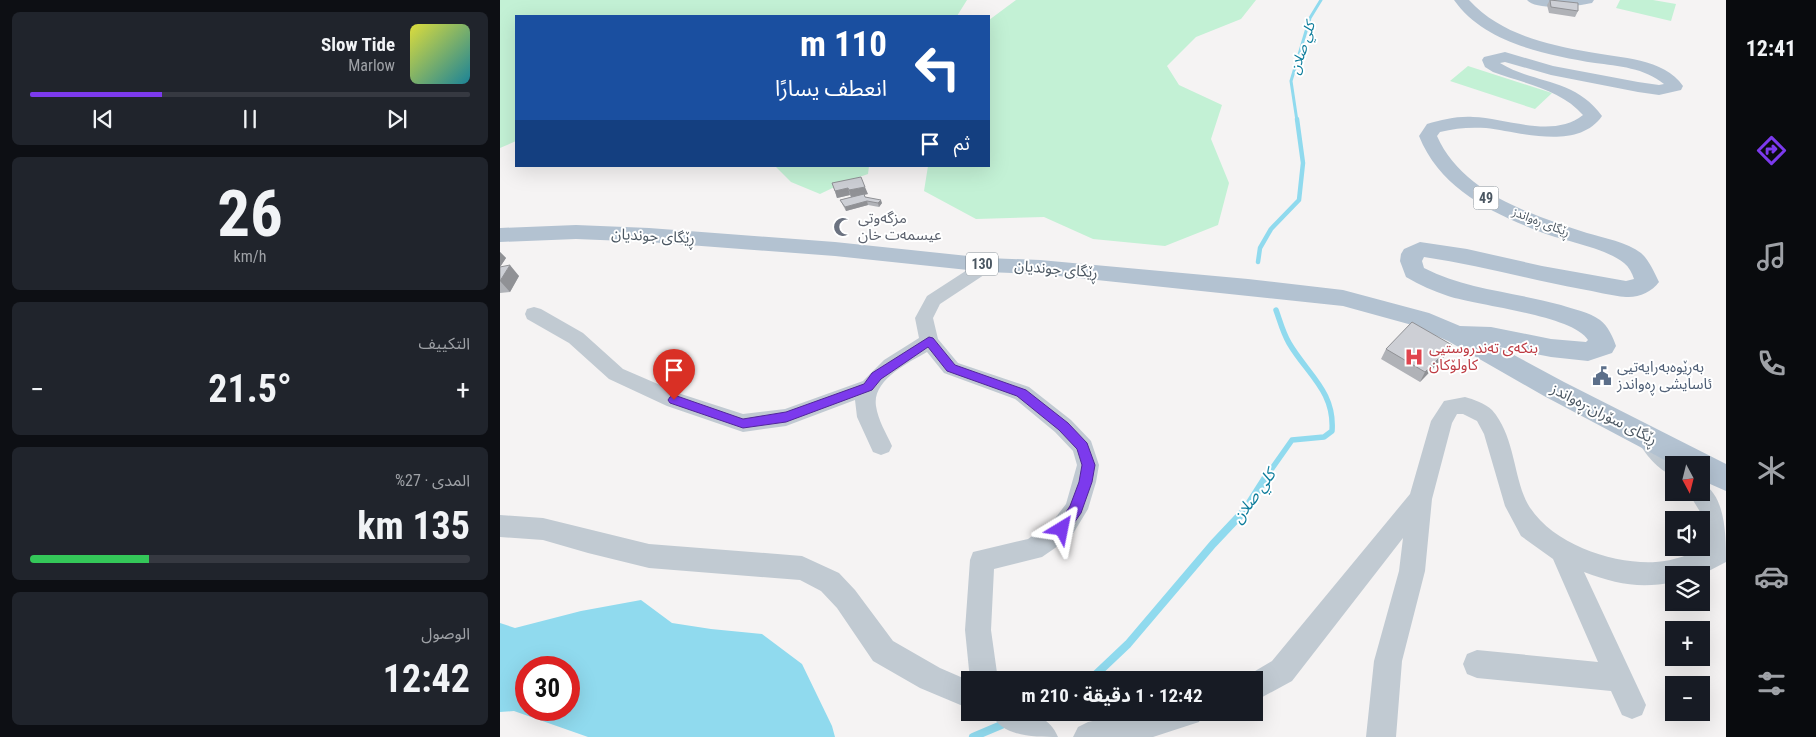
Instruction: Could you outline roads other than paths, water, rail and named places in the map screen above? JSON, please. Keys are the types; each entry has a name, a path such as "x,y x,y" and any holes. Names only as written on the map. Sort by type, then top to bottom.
{"main road":[{"name":"ڕێگای ڕەواندز","path":"1457,335 1491,336 1551,348 1588,352 1603,346 1601,338 1591,326 1540,310 1465,293 1430,282 1414,272 1411,261 1412,254 1420,249 1467,256 1542,274 1626,289 1636,288 1647,282 1642,270 1633,258 1614,249 1546,227 1496,204 1469,189 1436,155 1428,136 1433,128 1472,122 1548,132 1572,129 1588,123 1593,116 1584,105 1566,94 1499,69 1490,64 1490,60 1505,57 1593,79 1659,90 1675,86 1671,80 1660,74 1642,68 1548,47 1505,33 1474,13 1461,0"},
{"path":"1534,0 1567,3 1587,0"},
{"name":"ڕێگای جوندیان","path":"500,235 576,232 649,235 835,249 987,265 1040,267 1258,288 1343,298 1412,317 1457,335"},
{"name":"ڕێگای سۆران-ڕەواندز","path":"1457,335 1554,389 1726,478"}],"street":[{"path":"983,671 978,630 982,560 1033,548 1062,529 1076,509 1085,482 1088,465 1083,447 1063,426 1022,393 951,368 929,341 924,318 933,300 987,265"},
{"path":"534,314 576,338 616,374 674,400 743,424 786,417 868,387"},
{"path":"881,446 867,412 865,399 868,387 876,376 929,341"},
{"path":"1381,737 1388,661 1412,571 1420,499 1442,421 1451,407 1465,405 1484,415 1494,432 1513,499 1530,528 1562,550 1613,571 1656,574 1691,567 1722,550 1718,523 1706,501"},
{"path":"1639,432 1665,458"},
{"path":"1263,682 1282,671 1420,499"},
{"path":"500,526 543,529 649,556 802,568 830,582 846,599 883,651 930,678 961,691"},
{"path":"1562,550 1632,705"},
{"path":"1476,664 1619,678"},
{"path":"1018,721 1043,737"},
{"path":"1088,737 1158,721"}],"water":[{"path":"641,600 672,623 762,634 802,664 832,726 835,737 588,737 542,721 580,721 580,656 515,656 515,711 500,712 500,623 515,628 581,611"}],"waterway":[{"name":"كلي صلان","path":"1297,121 1291,81 1310,18 1321,0"},
{"name":"كلي صلان","path":"1258,262 1260,248 1271,229 1299,200 1303,163 1297,119"},
{"name":"كلي صلان","path":"1266,477 1292,440 1324,437 1332,431 1332,417 1324,394 1289,343 1276,310"},
{"name":"كلي صلان","path":"1100,671 1128,644 1213,544 1246,509 1267,476"},
{"name":"كلي صلان","path":"973,737 1006,723"}],"place":[{"name":"مزگەوتی عیسمەت خان","path":"843,227"},
{"name":"بنکەی تەندروستیی کاولۆکان","path":"1414,357"},
{"name":"بەڕێوەبەرایەتیی ئاسایشی ڕەواندز","path":"1602,376"}]}
